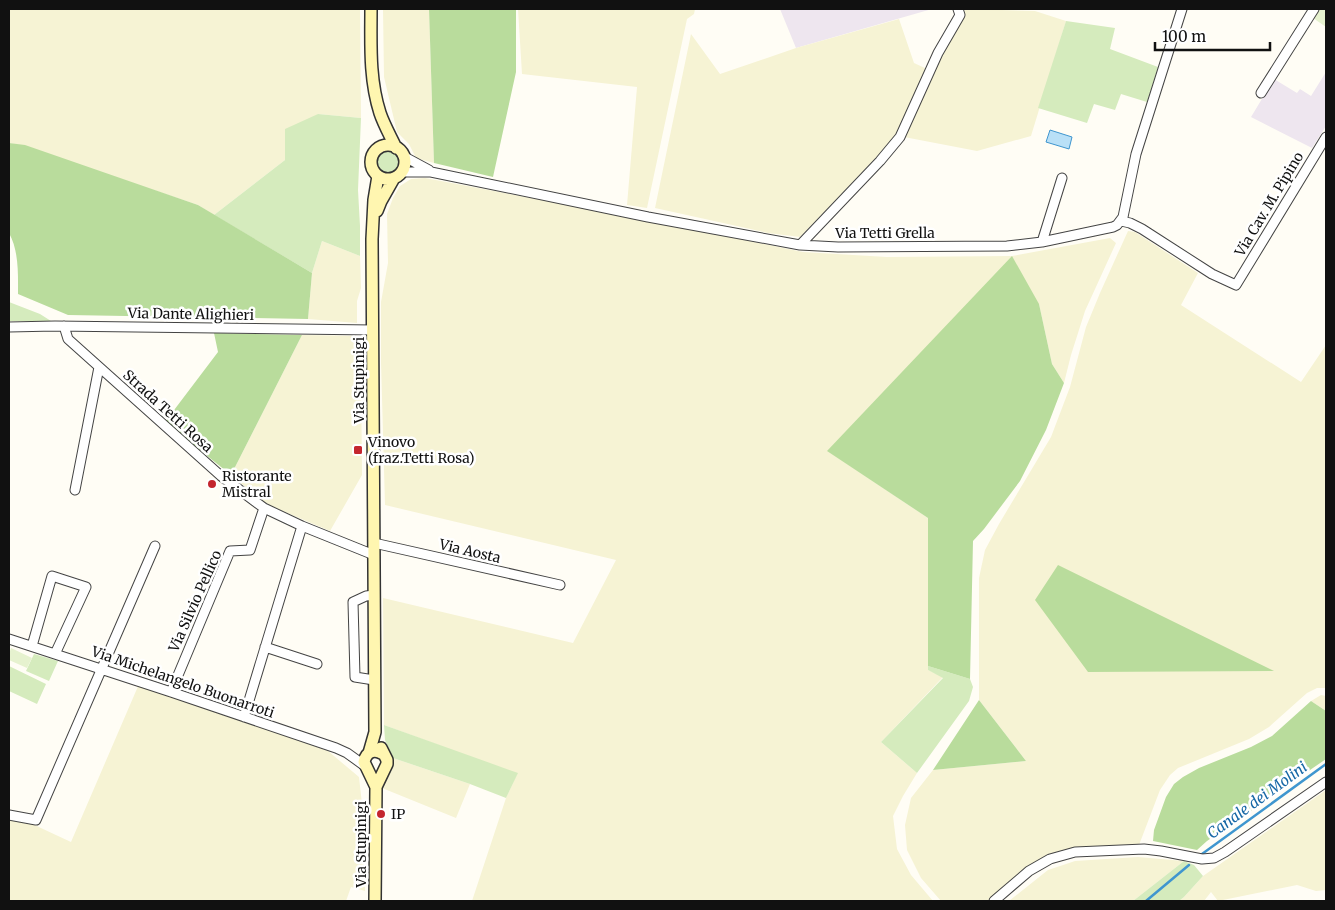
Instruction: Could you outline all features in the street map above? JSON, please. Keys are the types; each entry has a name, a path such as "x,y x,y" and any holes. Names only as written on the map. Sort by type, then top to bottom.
{"street":[{"name":"Via Stupinigi","path":"371,9 372,70 380,112 380,140 371,161 374,172 378,176 374,200 372,239 375,732 367,761 376,787 375,901"},
{"path":"800,245 880,161 900,137 938,54 960,15 958,9"},
{"path":"1121,222 1125,211 1136,154 1182,9"},
{"path":"1261,93 1314,9"},
{"name":"Via Stupinigi","path":"373,225 381,201 405,162 380,112"},
{"name":"Via Cav. M. Pipino","path":"1121,222 1130,222 1142,228 1212,274 1236,285 1326,137"},
{"path":"376,150 380,147 391,146 400,152"},
{"name":"Via Tetti Grella","path":"400,152 431,172"},
{"name":"Via Tetti Grella","path":"398,175 431,172 648,217 800,245 838,247 996,247 1042,242 1113,227 1121,222"},
{"path":"378,176 383,178 398,175"},
{"path":"1042,242 1062,178"},
{"name":"Strada Tetti Rosa","path":"64,326 68,339 115,382 220,476 264,508 302,526 374,549"},
{"name":"Via Dante Alighieri","path":"9,327 373,330"},
{"path":"75,490 99,367"},
{"name":"Via Silvio Pellico","path":"171,692 230,552 250,550 264,508"},
{"path":"244,717 302,526"},
{"path":"9,815 36,820 155,546"},
{"name":"Via Aosta","path":"374,549 560,585"},
{"path":"32,646 52,576 86,587 56,654"},
{"path":"374,595 366,596 353,602 355,677 374,680"},
{"name":"Via Michelangelo Buonarroti","path":"9,639 336,748 367,761"},
{"path":"265,647 317,664"},
{"name":"Via Stupinigi","path":"375,732 383,754"},
{"path":"376,751 383,754 387,760 386,767 376,773 367,761 376,751"},
{"name":"Via Stupinigi","path":"376,787 383,770"},
{"path":"994,901 1029,871 1050,859 1075,852 1144,849 1202,859 1214,858 1326,782"}],"shaded area":[{"path":"9,9 360,9 361,118 318,114 285,160 214,215 198,205 20,145 9,143"},
{"path":"383,9 429,9 434,163 416,158 409,144 397,132 384,77"},
{"path":"518,9 695,9 694,14 687,19 647,208 627,205 637,87 522,74"},
{"path":"780,9 932,9 796,48"},
{"path":"965,10 1035,11 1066,21 1031,136 977,151 904,137 948,40"},
{"path":"899,19 914,63 927,69 913,102 895,138 800,237 768,233 655,208 691,34 720,74 796,48"},
{"path":"1326,72 1326,126 1312,148 1251,117 1274,79 1297,93 1300,89 1311,96"},
{"path":"425,178 803,252 887,257 1012,256 1110,238 1116,243 1085,311 1064,383 1052,364 1039,304 828,451 928,518 928,670 943,677 881,742 917,773 893,816 897,849 911,875 933,901 472,901 506,798 517,774 384,725 383,598 573,643 616,560 385,505 381,302 388,263 387,214 400,186 411,179"},
{"path":"1128,231 1135,232 1198,273 1181,305 1301,382 1326,345 1326,688 1317,688 1307,693 1269,727 1249,739 1178,768 1170,775 1160,790 1139,845 1074,848 1049,854 1027,867 989,901 941,901 921,878 907,850 905,825 911,798 933,770 1026,761 979,700 979,578 985,550 1051,437 1070,387 1086,327"},
{"path":"322,241 360,256 361,288 357,301 357,323 308,319 312,273"},
{"path":"302,335 359,336 357,351 361,370 362,475 330,531 266,504 231,475"},
{"path":"139,684 328,751 359,777 362,804 365,891 351,887 346,901 9,901 9,820 28,822 71,842"},
{"path":"1321,695 1326,696 1326,711 1311,701"},
{"path":"393,758 470,784 456,818 382,788 385,773 391,765"},
{"path":"1326,790 1326,890 1316,891 1297,885 1218,901 1211,892 1204,901 1179,901 1203,876"},
{"path":"1138,857 1184,861 1133,901 1009,901 1048,870 1075,861"}],"green space":[{"path":"429,9 516,9 516,72 493,177 434,163"},
{"path":"1319,9 1326,9 1326,27 1313,18"},
{"path":"1066,21 1115,28 1110,49 1158,67 1147,102 1121,94 1115,110 1094,104 1087,123 1038,108"},
{"path":"318,114 361,118 358,190 360,256 322,241 312,273 214,215 285,160 285,129"},
{"path":"9,143 25,145 198,205 312,273 308,319 68,315 18,294 15,247 9,233"},
{"path":"384,151 392,151 399,158 399,166 392,173 384,173 377,166 377,158"},
{"path":"1012,256 1039,304 1052,364 1064,383 1046,430 1020,481 973,541 970,679 928,666 928,518 827,451"},
{"path":"9,302 40,314 51,321 9,321"},
{"path":"214,333 302,335 231,475 165,422 218,352"},
{"path":"1058,565 1274,671 1088,672 1035,600"},
{"path":"11,648 32,658 27,668 9,660"},
{"path":"34,654 58,661 49,681 26,671"},
{"path":"9,666 46,684 37,704 9,691"},
{"path":"928,666 970,679 973,687 969,701 917,773 881,742 943,678 928,670"},
{"path":"979,700 1026,761 933,770"},
{"path":"1311,701 1326,711 1326,759 1207,841 1197,850 1153,841 1154,830 1166,797 1174,784 1199,768 1251,747 1272,736"},
{"path":"384,725 518,773 506,798 393,758 385,740"},
{"path":"1184,861 1194,865 1203,876 1179,901 1133,901"}],"water":[{"path":"1050,130 1072,137 1069,149 1046,142"}],"waterway":[{"name":"Canale dei Molini","path":"1202,854 1326,764"},
{"name":"Canale dei Molini","path":"1146,901 1189,865"}],"place":[{"name":"Vinovo (fraz.Tetti Rosa)","path":"358,450"},
{"name":"Ristorante Mistral","path":"212,484"},
{"name":"IP","path":"381,814"}]}
